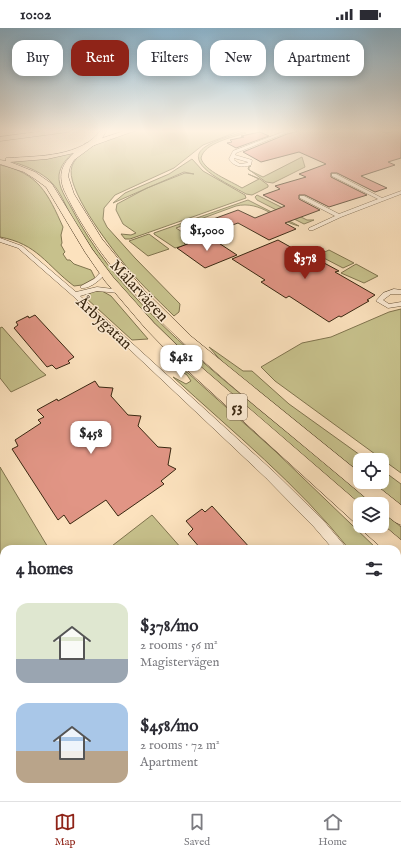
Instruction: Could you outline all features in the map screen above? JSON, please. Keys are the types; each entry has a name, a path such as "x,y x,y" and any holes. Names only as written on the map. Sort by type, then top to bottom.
{"main road":[{"name":"Mälarvägen","path":"14,166 41,178 50,186 72,226 104,272 150,326 181,357 353,510"},
{"name":"Mälarvägen","path":"67,166 64,175 65,181 83,218 100,245 149,302 203,353 401,516"},
{"path":"380,533 393,545"}],"street":[{"path":"334,175 381,200"},
{"path":"311,229 339,216 401,192"},
{"path":"302,197 339,216"},
{"name":"Årbygatan","path":"0,240 20,248 74,294 270,475 318,523 337,545"},
{"path":"74,294 96,280 104,272"},
{"path":"74,294 93,288 119,291"},
{"path":"401,292 390,292 379,301 388,306 401,304"}],"shaded area":[{"path":"0,166 3,166 24,173 33,179 47,195 63,227 61,245 65,252 63,254 67,260 70,260 74,264 91,270 95,278 82,285 74,286 33,250 13,240 0,237"},
{"path":"25,166 62,166 59,175 61,188 89,238 129,291 153,316 203,362 353,487 353,489 356,489 366,497 353,497 353,499 199,366 168,337 111,275 73,220 59,193 52,183 44,176"},
{"path":"72,166 176,166 115,195 104,208 103,219 107,227 135,258 180,304 179,312 174,316 134,276 98,229 81,201 71,175"},
{"path":"181,166 198,166 203,171 245,195 246,198 130,239 125,239 121,234 131,235 136,233 123,224 116,210 117,204 145,189 113,203 125,193 169,174","holes":["184,172 194,174 185,173 151,187"]},
{"path":"206,166 218,175 242,188 259,179 248,174 260,179 268,185 268,187 252,195 246,194 211,174 204,167"},
{"path":"284,166 305,166 273,183 266,182 250,171 263,177"},
{"path":"257,195 307,220 314,220 304,224 257,200 255,197"},
{"path":"248,200 299,226 283,220 261,208 245,205 236,206 176,228 193,239 184,243 186,245 175,248 154,234 154,233"},
{"path":"149,234 169,249 148,256 129,241"},
{"path":"329,250 354,263 343,268 318,255"},
{"path":"356,264 378,276 364,283 341,273"},
{"path":"94,291 102,291 111,296 148,339 132,340 86,298 87,295"},
{"path":"401,309 401,473 389,464 389,453 374,453 275,381 261,367 302,343 331,337 389,312"},
{"path":"2,327 46,375 11,392 0,378 0,328"},
{"path":"209,347 243,371 252,371 289,404 357,453 353,453 353,467 223,363"},
{"path":"176,366 188,373 275,451 353,526 353,533 360,533 373,545 346,545 329,525 287,481 173,377 186,384 191,381 187,375 175,367"},
{"path":"0,467 47,545 0,545"},
{"path":"389,475 401,484 401,506 380,489 389,489"},
{"path":"152,515 178,545 113,545"},
{"path":"389,517 401,527 401,542 389,531"}],"building":[{"path":"320,166 392,166 361,176 387,188 375,192 337,173 331,173 331,177 367,195 329,207 305,195 299,195 299,199 320,210 285,223 296,229 269,240 238,223 199,237 186,229 238,210 255,218 285,206 263,195 280,189 275,186 306,177 299,174"},
{"path":"208,236 237,255 205,268 177,248"},
{"path":"278,240 310,258 313,257 339,271 335,272 375,295 367,300 369,301 329,322 289,296 286,298 261,282 265,280 232,259"},
{"path":"35,315 74,357 68,361 70,363 56,369 52,365 47,367 14,328 18,325 16,322 28,316 29,318"},
{"path":"95,381 99,387 113,388 111,396 128,415 141,416 138,426 158,447 171,448 168,465 176,469 161,481 164,484 118,516 106,500 70,524 64,515 58,520 12,449 18,446 15,440 41,423 38,420 44,417 37,410 57,399 58,401"},
{"path":"212,506 247,545 198,545 188,534 193,529 186,521 202,509 205,512"}]}
